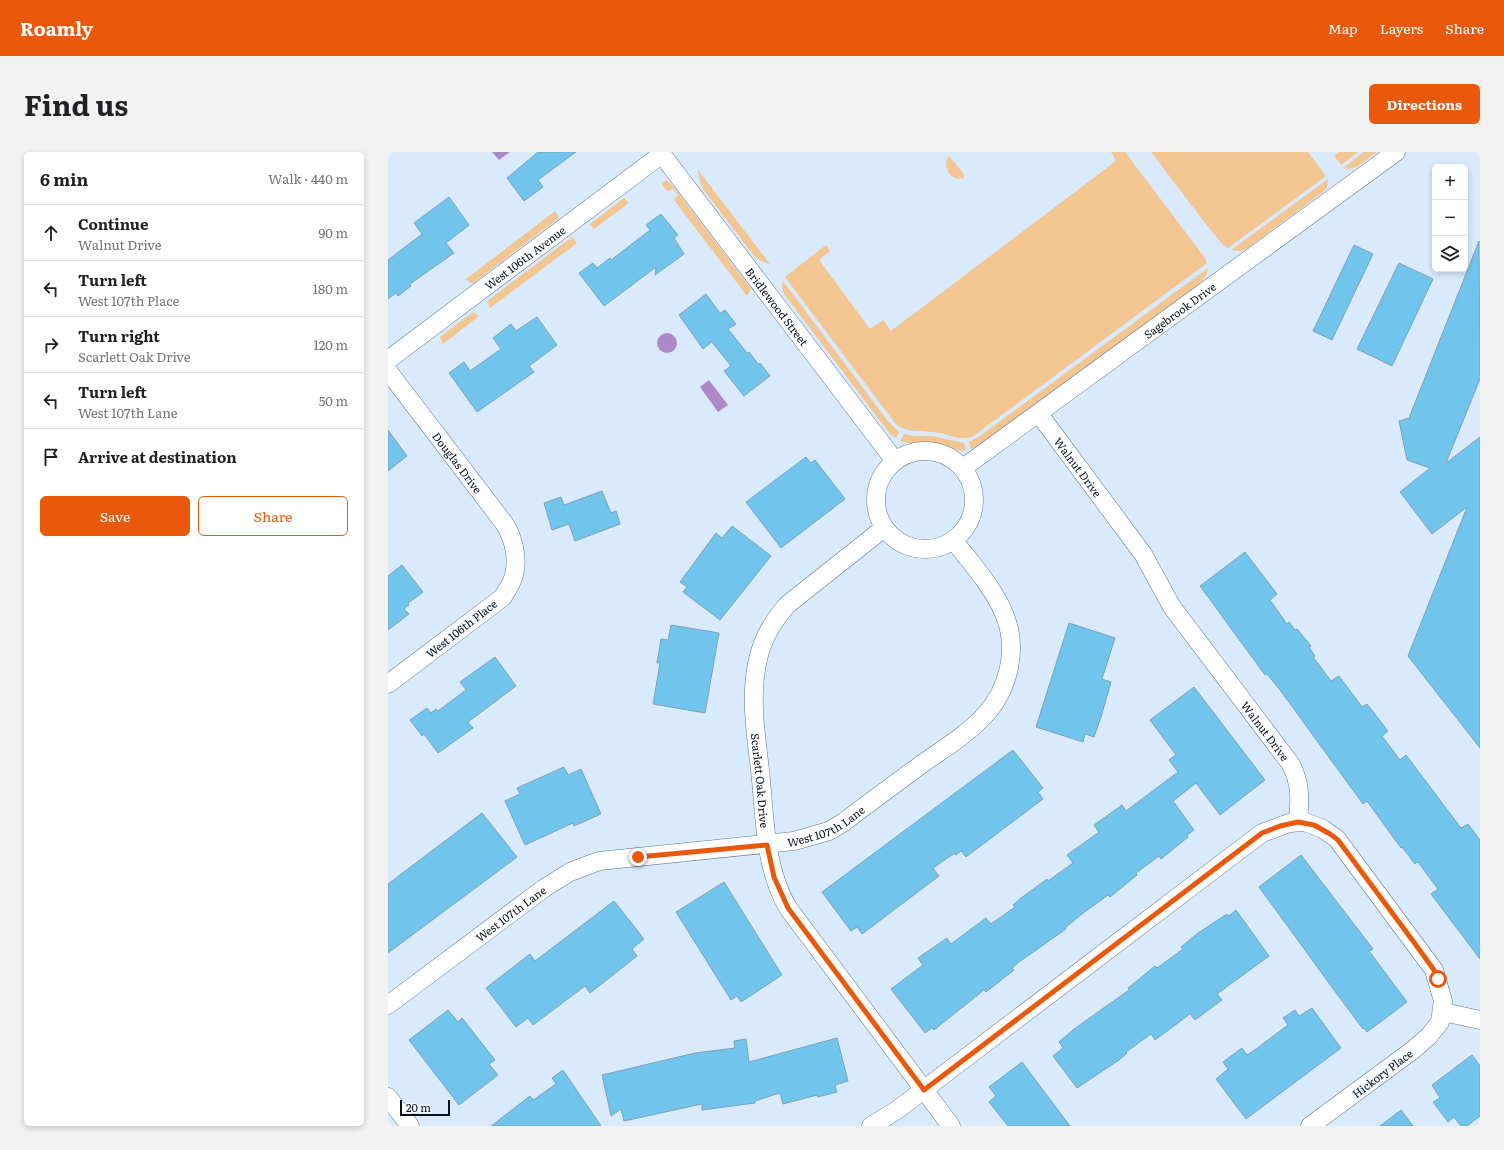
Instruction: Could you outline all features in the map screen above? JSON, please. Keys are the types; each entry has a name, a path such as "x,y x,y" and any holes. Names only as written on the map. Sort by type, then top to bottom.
{"street":[{"name":"Sagebrook Drive","path":"963,468 1396,152"},
{"name":"West 106th Avenue","path":"388,360 661,153"},
{"name":"Bridlewood Street","path":"661,153 895,461"},
{"name":"Douglas Drive","path":"388,371 504,523 512,536 516,560"},
{"name":"Walnut Drive","path":"1039,414 1143,554 1172,606 1290,763 1295,771 1300,789 1298,822"},
{"path":"930,451 948,457 963,468 972,486 974,506 967,526 954,540 936,549 916,549 898,542 884,528 876,511 876,493 882,475 895,461 912,453 930,451"},
{"name":"Scarlett Oak Drive","path":"884,528 787,605 775,619 760,648 754,679 754,711 767,845 774,877 788,908 951,1126"},
{"name":"West 107th Lane","path":"388,1005 547,886 584,865 612,859 767,845 811,837 829,831 844,822 974,726 993,705 1006,681 1012,644 1000,604 954,540"},
{"name":"West 106th Place","path":"388,684 502,597 512,583 516,560"},
{"path":"871,1126 897,1110 924,1090 1262,833 1280,826 1298,822 1305,822 1323,829 1338,840 1434,970 1441,988 1443,1012 1480,1020"},
{"name":"Hickory Place","path":"1310,1126 1413,1050 1435,1029 1440,1022 1443,1012"},
{"path":"388,1096 410,1126"}],"shaded area":[{"path":"492,152 510,152 499,160"},
{"path":"1111,152 1125,152 1205,258 1207,263 972,437 961,438 928,431 913,431 904,429 895,423 785,277 826,245 830,251 819,260 870,329 883,320 891,331 1116,161"},
{"path":"1151,152 1308,152 1326,176 1228,248 1223,245 1205,223"},
{"path":"1340,152 1358,152 1341,165 1334,156"},
{"path":"1364,152 1377,152 1357,167 1348,169 1344,167"},
{"path":"949,156 964,174 964,178 959,179 951,176 946,165"},
{"path":"698,170 770,264 755,257 703,189"},
{"path":"1328,179 1327,188 1323,192 1248,248 1241,251 1231,250"},
{"path":"666,180 674,187 751,289 747,296 674,200 678,195 673,189 667,191 662,184"},
{"path":"624,198 629,203 594,229 590,224"},
{"path":"555,211 559,218 472,284 466,279"},
{"path":"572,237 577,243 490,308 487,301"},
{"path":"1208,268 1207,274 1201,283 982,444 971,449 969,442 980,436"},
{"path":"783,281 887,420 899,432 896,438 890,434 784,294 782,288"},
{"path":"473,312 479,316 443,344 440,337"},
{"path":"667,333 674,336 677,343 674,350 667,353 660,350 657,343 660,336"},
{"path":"709,380 728,405 718,412 700,387"},
{"path":"904,434 915,436 932,436 964,443 966,450 956,450 933,445 900,441"}],"building":[{"path":"538,152 576,152 538,180 543,187 524,201 507,178"},
{"path":"449,197 469,225 446,243 454,253 410,284 411,286 398,296 396,293 388,299 388,260 422,234 414,223"},
{"path":"661,214 678,235 674,238 684,254 655,275 656,267 604,306 579,273 593,263 597,268 610,258 611,260 650,230 646,225"},
{"path":"1479,241 1480,379 1446,463 1480,437 1480,748 1408,656 1467,507 1432,534 1400,492 1430,468 1407,460 1399,421 1409,418"},
{"path":"1354,245 1373,254 1332,340 1313,331"},
{"path":"1399,263 1433,279 1392,366 1357,349"},
{"path":"706,294 720,313 725,310 736,324 728,329 747,353 749,352 759,365 760,363 770,376 744,396 724,371 731,366 712,342 703,349 679,315"},
{"path":"537,317 557,345 529,366 534,372 477,412 449,373 464,362 470,371 501,349 493,338 511,324 516,331"},
{"path":"388,430 407,456 388,471"},
{"path":"806,457 811,463 815,460 845,499 781,548 746,502"},
{"path":"602,491 611,513 616,511 620,524 575,541 569,524 552,530 544,503 561,497 564,505"},
{"path":"732,526 771,556 720,620 683,592 687,587 680,582 716,533 722,538"},
{"path":"1245,552 1277,594 1270,600 1287,624 1289,622 1295,630 1297,629 1311,646 1309,647 1315,656 1313,657 1331,681 1339,676 1362,707 1367,704 1388,731 1382,736 1400,760 1406,755 1461,828 1468,824 1480,840 1480,959 1431,894 1438,889 1418,862 1415,864 1402,847 1401,848 1367,801 1363,804 1280,690 1267,674 1265,675 1200,586"},
{"path":"402,565 423,592 408,603 409,605 404,609 409,614 388,630 388,576"},
{"path":"1069,623 1115,638 1102,679 1111,682 1101,717 1094,737 1085,734 1083,742 1036,727"},
{"path":"671,625 719,633 705,713 653,704 660,663 657,663 661,639 668,640"},
{"path":"495,657 516,686 468,722 473,728 438,753 424,734 422,736 410,720 427,708 431,713 436,709 438,711 466,690 460,682"},
{"path":"1194,687 1265,780 1220,815 1196,783 1173,801 1194,830 1187,835 1188,837 1161,859 1159,856 1136,873 1137,875 1110,897 1108,895 1082,914 1065,928 1066,929 1019,962 1012,968 1014,970 986,992 984,990 934,1030 932,1028 925,1033 891,989 923,965 918,958 947,938 951,944 986,918 991,924 1015,907 1013,905 1021,898 1047,879 1048,881 1073,863 1067,855 1099,832 1094,825 1122,805 1126,811 1178,772 1169,760 1176,755 1150,720"},
{"path":"1013,750 1043,788 1038,792 1043,799 966,857 961,851 956,855 955,853 933,868 939,876 862,934 857,927 851,931 822,892"},
{"path":"564,767 568,775 581,769 601,814 574,826 573,823 525,845 505,801 520,794 517,788"},
{"path":"482,813 517,857 388,953 388,884"},
{"path":"1301,855 1373,949 1369,951 1407,1002 1367,1032 1364,1028 1363,1029 1259,887"},
{"path":"724,882 782,975 741,1002 737,996 731,1000 676,912"},
{"path":"614,901 644,939 632,949 637,956 590,993 585,986 533,1025 528,1018 516,1027 486,988 530,954 535,961"},
{"path":"1236,910 1269,956 1217,994 1222,1000 1195,1020 1190,1014 1155,1040 1151,1034 1126,1052 1127,1053 1119,1060 1077,1088 1053,1056 1063,1048 1059,1042 1074,1029 1129,990 1128,988 1155,966 1157,968 1183,949 1181,947 1198,933 1227,914 1229,916"},
{"path":"1312,1008 1341,1048 1246,1119 1216,1079 1228,1069 1223,1062 1242,1048 1247,1055 1256,1049 1288,1025 1283,1018 1295,1010 1299,1016"},
{"path":"448,1010 458,1022 462,1018 495,1060 489,1064 498,1075 459,1105 409,1040"},
{"path":"837,1038 848,1081 835,1085 837,1092 818,1097 817,1095 783,1104 780,1093 755,1101 755,1103 702,1110 702,1104 624,1121 621,1109 611,1116 602,1075 695,1053 735,1048 734,1041 746,1039 749,1062"},
{"path":"1472,1055 1480,1066 1480,1116 1467,1126 1461,1126 1454,1117 1448,1122 1433,1102 1440,1098 1432,1085"},
{"path":"1022,1062 1070,1126 1008,1126 989,1102 996,1096 989,1087"},
{"path":"563,1070 601,1126 491,1126 530,1096 533,1100 556,1084 552,1078"},
{"path":"1401,1110 1413,1126 1380,1126"}],"route":[{"path":"638,857 767,845 774,877 788,908 924,1090 1262,833 1289,823 1305,822 1314,825 1323,829 1338,840 1425,957 1438,979"}]}
